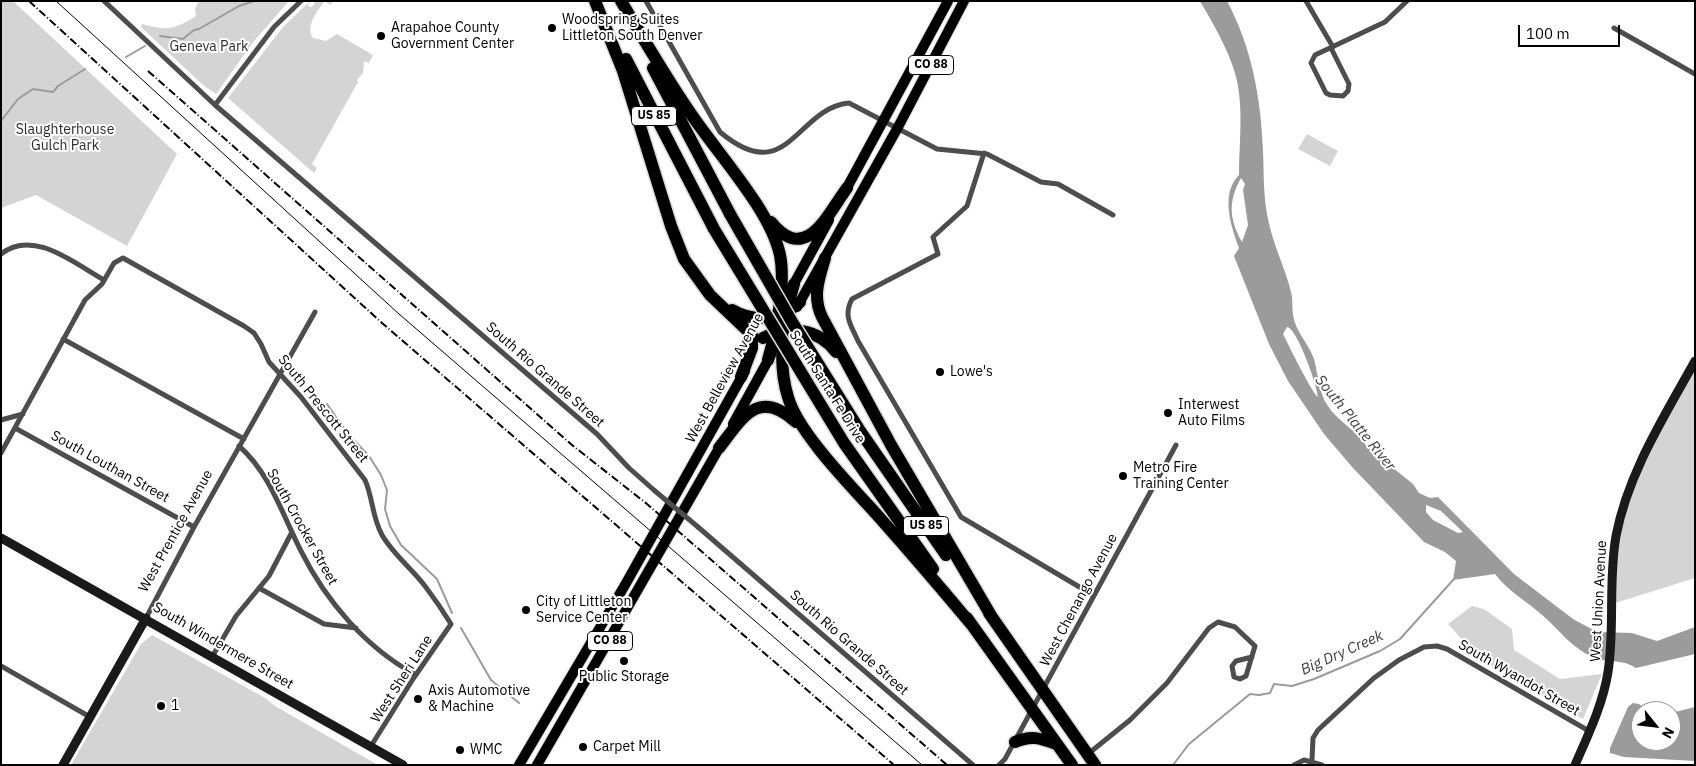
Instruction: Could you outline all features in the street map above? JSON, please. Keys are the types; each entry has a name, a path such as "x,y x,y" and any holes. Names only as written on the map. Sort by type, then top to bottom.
{"highway":[{"name":"South Santa Fe Drive","path":"596,1 714,229 844,443 1072,765"},
{"path":"596,1 626,80 678,245 689,267 703,287 752,335 752,348 741,377"},
{"name":"South Santa Fe Drive","path":"621,1 688,138 797,331 860,431 1091,760"},
{"path":"621,1 689,111 753,200 773,233 780,257 782,280 781,314"},
{"path":"753,200 781,232 792,238 803,239 817,230 847,188"},
{"path":"678,245 696,276 732,310 754,318 781,314 800,302"},
{"path":"825,258 816,293 817,305 852,374 993,619"},
{"path":"768,360 774,334 794,284"},
{"path":"774,334 800,330 821,337 830,344 852,374"},
{"path":"774,334 792,410 807,432 971,624"},
{"path":"719,448 747,413 762,406 773,406 781,410 807,432"},
{"path":"1015,742 1027,737 1038,737 1056,744"}],"main road":[{"name":"CO 88","path":"794,284 948,1"},
{"name":"West Belleview Avenue","path":"519,765 625,585 741,377 800,302 898,128 964,1"},
{"name":"West Belleview Avenue","path":"774,334 781,314"},
{"name":"West Belleview Avenue","path":"537,765 768,360"}],"street":[{"name":"South Rio Grande Street","path":"104,1 216,106 597,434 629,468 655,491 973,765"},
{"path":"216,106 274,27 301,1"},
{"path":"646,1 720,132 733,142 750,150 766,152 788,145 824,111 841,104 855,106 937,149 984,153 1041,182 1058,184 1113,215"},
{"path":"1306,1 1332,48 1349,84 1348,91 1341,96 1326,93 1311,63 1315,55 1332,48 1384,22 1407,1"},
{"path":"1614,28 1695,74"},
{"path":"984,153 967,206 933,237 938,254 852,298 847,309 848,319 858,341 960,517 1093,595"},
{"path":"1,254 22,244 40,245 104,280 85,300 1,453"},
{"name":"South Prescott Street","path":"104,280 114,263 123,258 244,326 254,334 262,344 269,362 301,397 365,480 371,494 372,510 382,535 425,585 452,624"},
{"name":"West Prentice Avenue","path":"63,765 146,618 194,527 316,312"},
{"path":"63,339 244,439"},
{"name":"West Union Avenue","path":"1575,765 1602,699 1608,670 1616,536 1628,492 1641,460 1695,361"},
{"path":"1,420 23,414"},
{"name":"South Louthan Street","path":"15,428 194,527"},
{"name":"West Chenango Avenue","path":"999,765 1015,742 1043,692 1093,595 1176,445"},
{"name":"South Crocker Street","path":"240,446 248,454 284,511 292,532 317,581 356,628 386,656 416,674"},
{"path":"212,657 236,616 276,563 292,532"},
{"name":"South Windermere Street","path":"1,538 146,618 403,765"},
{"path":"259,588 324,624 356,628"},
{"path":"1091,760 1167,683 1209,628 1218,622 1235,627 1250,639 1255,646 1252,657 1246,676 1240,679 1234,677 1232,666 1236,661 1252,657"},
{"name":"West Sheri Lane","path":"371,746 416,674 452,624"},
{"name":"South Wyandot Street","path":"1312,760 1313,738 1333,714 1385,669 1424,646 1437,646 1447,649 1589,732"},
{"path":"1,666 91,717"},
{"path":"1294,765 1304,760 1312,760 1322,765"}],"green space":[{"name":"Slaughterhouse Gulch Park","path":"1,1 13,1 177,154 127,246 36,195 1,208"},
{"name":"Geneva Park","path":"199,1 289,1 254,41 216,94 203,85 141,27 142,24 158,28 176,27 196,16 195,9"},
{"path":"316,1 324,1 311,24 310,28 313,38 326,41 337,34 373,55 369,63 364,61 363,73 357,80 358,82 312,164 317,168 314,173 228,98 283,27 309,2 308,6 312,7"},
{"path":"324,1 332,1 331,5"},
{"path":"1307,134 1338,151 1330,166 1298,149"},
{"path":"1695,361 1695,578 1612,604 1613,563 1638,467"},
{"path":"1472,606 1484,609 1512,629 1514,650 1560,679 1602,674 1583,719 1514,680 1507,671 1482,662 1448,624"},
{"path":"152,635 265,698 275,706 378,765 71,765 141,644"}],"shaded area":[{"path":"1200,1 1227,1 1236,19 1249,55 1260,112 1264,194 1270,229 1291,292 1294,321 1312,353 1323,396 1332,412 1367,447 1413,484 1419,493 1430,498 1438,497 1514,574 1573,619 1597,632 1632,633 1657,641 1695,627 1695,654 1636,668 1626,663 1595,658 1573,644 1541,614 1505,585 1495,574 1453,580 1456,561 1445,552 1424,542 1353,468 1324,434 1288,381 1269,344 1234,256 1239,248 1230,220 1229,201 1233,183 1239,175 1241,120 1238,86 1236,75 1223,42","holes":["1241,178 1245,184 1243,190 1248,225 1242,242 1235,226 1232,210 1234,194","1287,327 1296,337 1310,370 1318,397 1306,379 1283,334","1426,505 1441,511 1463,532 1458,533 1433,520 1426,512"]},
{"path":"1631,705 1631,751 1681,751 1681,710 1695,707 1695,761 1624,757 1610,753 1610,748 1628,707"}],"waterway":[{"path":"160,36 183,39 194,30 239,6 254,1"},
{"path":"126,57 145,46"},
{"path":"1,121 18,99 33,89 53,92 58,86 85,69"},
{"path":"327,404 348,434 369,456 381,475 387,490 385,509 390,526 401,545 437,579 452,613"},
{"name":"Big Dry Creek","path":"1173,765 1189,744 1250,694 1270,693 1274,684 1292,686 1314,679 1380,651 1400,639 1454,579"},
{"path":"461,628 491,680 519,703"}],"tram line":[{"path":"56,1 399,314 922,765"}],"railway":[{"path":"29,1 382,323 894,765"},
{"path":"148,71 572,445 647,504 947,765"}],"place":[{"name":"Woodspring Suites Littleton South Denver","path":"552,28"},
{"name":"Arapahoe County Government Center","path":"381,36"},
{"name":"Lowe's","path":"940,372"},
{"name":"Interwest Auto Films","path":"1168,413"},
{"name":"Metro Fire Training Center","path":"1123,476"},
{"name":"City of Littleton Service Center","path":"526,610"},
{"name":"Public Storage","path":"624,661"},
{"name":"Axis Automotive & Machine","path":"418,699"},
{"name":"1","path":"161,706"},
{"name":"Carpet Mill","path":"583,747"},
{"name":"WMC","path":"460,750"}],"water label":[{"name":"South Platte River","path":"1355,423"}]}
